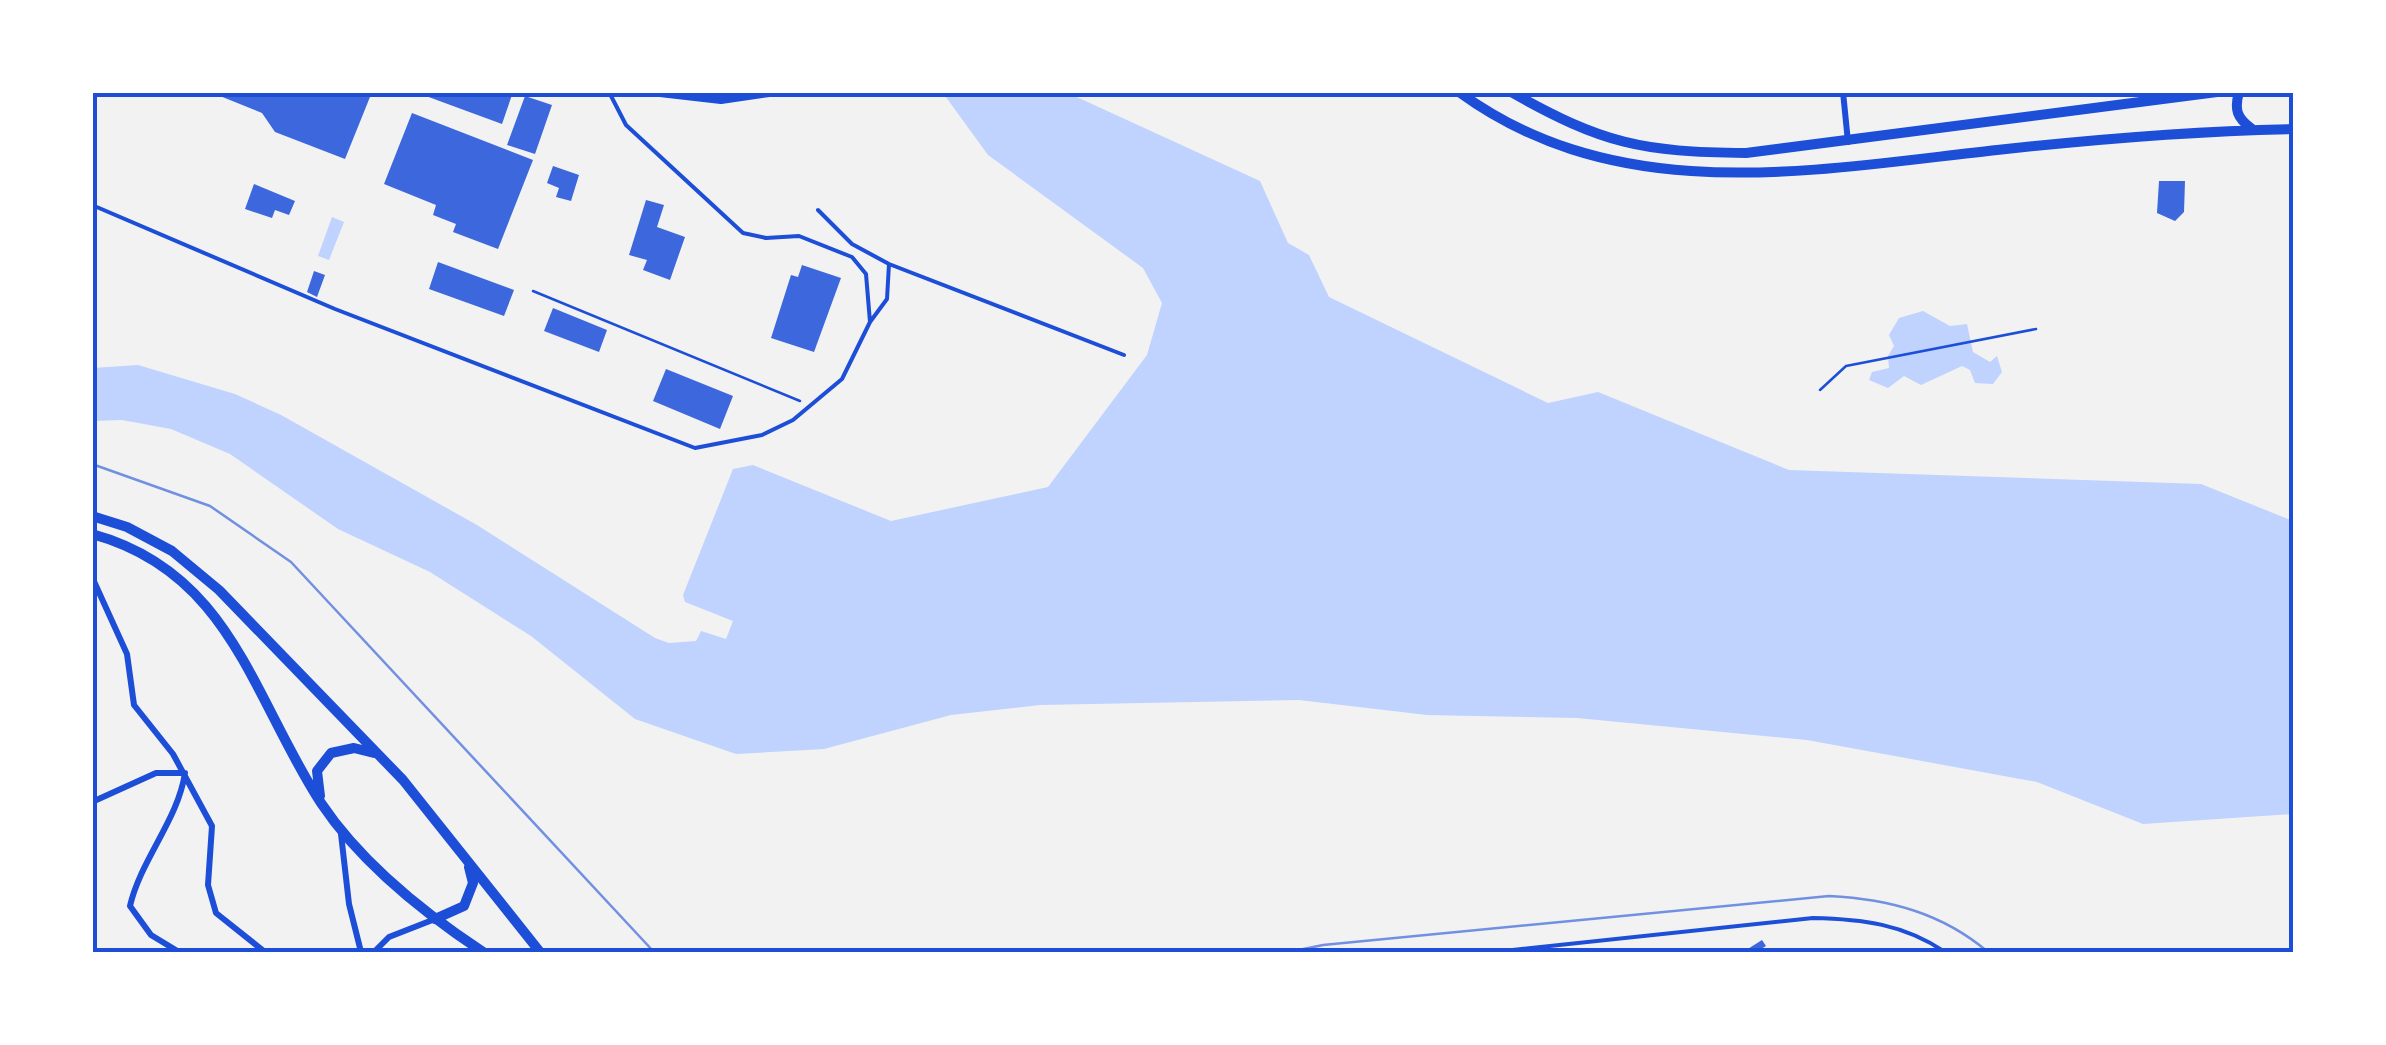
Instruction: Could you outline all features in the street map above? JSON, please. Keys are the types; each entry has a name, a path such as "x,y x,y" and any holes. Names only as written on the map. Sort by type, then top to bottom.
{"main road":[{"path":"660,92 711,99 769,92"},
{"path":"1459,92 1531,135 1608,161 1666,173 1739,175 2137,134 2294,129"},
{"path":"1511,92 1560,120 1617,143 1669,152 1746,153 1848,143 2218,92"},
{"path":"2239,92 2235,106 2240,120 2253,130"},
{"path":"92,516 150,538 192,566 380,755 540,952"},
{"path":"92,534 161,564 210,606 322,804 435,919 482,952"},
{"path":"322,804 318,771 331,752 354,748 380,755"},
{"path":"435,919 455,912 468,899 473,883 468,861"}],"street":[{"path":"1843,92 1848,143"},
{"path":"92,576 133,675 134,704 185,773 212,826 208,885 216,913 265,952"},
{"path":"92,608 105,607"},
{"path":"92,802 156,772 185,773"},
{"path":"179,952 151,935 130,906 136,879 182,791 185,773"},
{"path":"341,827 349,904 361,952"},
{"path":"374,952 388,937 435,919"}],"lane":[{"path":"609,92 626,125 743,233 766,238 799,236 852,257 866,274 870,322"},
{"path":"92,205 344,312 694,448 762,435 813,406 842,379 870,322 887,299 889,264"},
{"path":"818,210 852,244 889,264 1124,355"},
{"path":"1494,952 1813,918 1852,919 1908,930 1945,952"}],"path":[{"path":"533,291 813,406"},
{"path":"1820,390 1846,366 2036,328"}],"water":[{"path":"943,93 1068,93 1260,181 1288,243 1309,255 1329,297 1548,403 1598,392 1789,470 2201,484 2293,521 2293,814 2143,824 2037,782 1807,740 1577,718 1427,715 1299,700 1040,705 951,715 824,749 736,754 635,719 531,636 430,572 338,529 230,454 171,429 122,420 93,421 93,368 138,365 235,394 281,415 477,525 655,638 669,643 696,641 701,631 726,639 733,621 685,602 683,595 733,469 753,465 891,521 1048,487 1147,355 1162,303 1143,268 988,155"},
{"path":"332,217 344,222 329,260 318,256"},
{"path":"1923,311 1950,326 1967,324 1973,352 1990,362 1997,356 2002,372 1993,384 1975,383 1970,370 1962,366 1921,385 1904,376 1888,388 1869,380 1872,372 1889,368 1888,356 1894,346 1889,335 1899,318"}],"building":[{"path":"210,92 372,92 345,159 275,132 262,113"},
{"path":"415,92 513,92 502,124"},
{"path":"525,96 552,105 535,154 507,145"},
{"path":"412,113 533,160 498,249 453,232 456,224 433,215 436,205 384,184"},
{"path":"553,166 579,175 571,201 556,197 559,188 547,183"},
{"path":"2159,181 2185,181 2184,212 2175,221 2157,213"},
{"path":"254,184 295,201 289,215 275,210 272,218 245,209"},
{"path":"646,200 664,205 657,227 685,237 670,280 643,270 647,260 629,255"},
{"path":"438,262 514,290 504,316 429,289"},
{"path":"802,265 841,278 814,352 771,338 791,275 798,277"},
{"path":"314,271 325,275 317,297 307,292"},
{"path":"553,308 607,330 599,352 544,331"},
{"path":"666,369 733,396 720,429 653,401"},
{"path":"1762,940 1766,946 1756,952 1743,952"}],"tram line":[{"path":"92,464 210,506 291,562 654,952"},
{"path":"1289,952 1323,945 1829,896 1914,911 1952,927 1988,952"}]}
